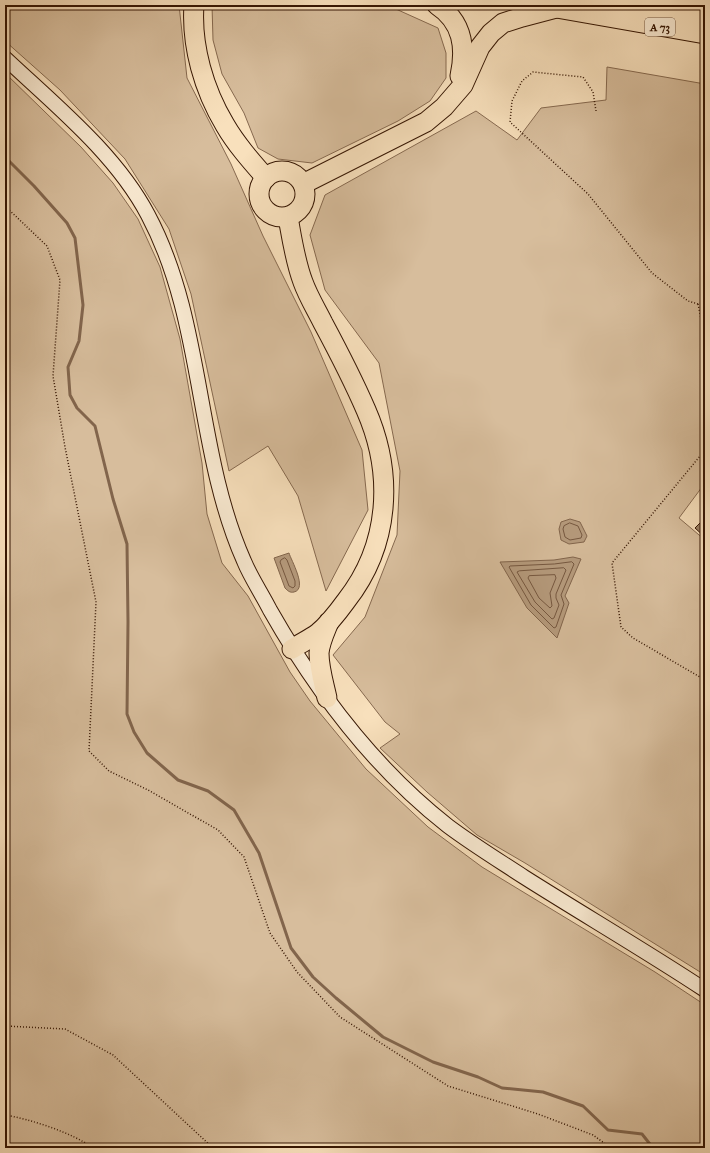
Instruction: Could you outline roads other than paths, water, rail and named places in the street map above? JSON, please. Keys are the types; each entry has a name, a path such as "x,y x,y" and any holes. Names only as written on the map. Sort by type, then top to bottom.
{"highway":[{"path":"194,5 197,50 205,82 225,126 266,178"},
{"path":"438,5 446,10 456,25 463,46 463,62 454,95"},
{"name":"A 73","path":"627,5 705,19"},
{"path":"303,184 426,122 444,107 463,85 480,46 491,33 503,23 548,6"},
{"name":"A 73","path":"548,6 705,34"},
{"path":"284,170 293,173 303,184 306,192 304,204 297,213 288,217 275,217 265,211 260,202 258,191 261,184 272,172 284,170"},
{"path":"288,217 296,261 303,283 366,411 378,442 383,467 384,485 384,506 381,525 369,566 352,594 329,622 318,632 292,649"},
{"path":"327,698 319,653 329,622"}],"main road":[{"path":"5,58 87,136 111,161 136,195 147,213 173,274 192,352 209,445 222,501 245,564 292,649 348,727 371,754 421,803 447,825 532,882 705,990"}],"water":[{"path":"570,519 580,522 587,536 584,542 569,544 561,540 559,529 561,522"},
{"path":"289,553 299,580 298,590 294,592 289,592 285,588 274,558"},
{"path":"573,557 581,559 565,596 569,603 557,638 527,608 500,562 554,560"}],"waterway":[{"path":"5,157 34,186 67,223 75,238 83,305 79,341 68,367 70,395 77,408 95,426 113,499 127,544 127,714 134,732 147,753 178,780 208,791 234,810 259,853 291,948 313,977 383,1037 433,1062 478,1077 502,1088 543,1092 583,1106 608,1130 642,1134 653,1148"}]}
